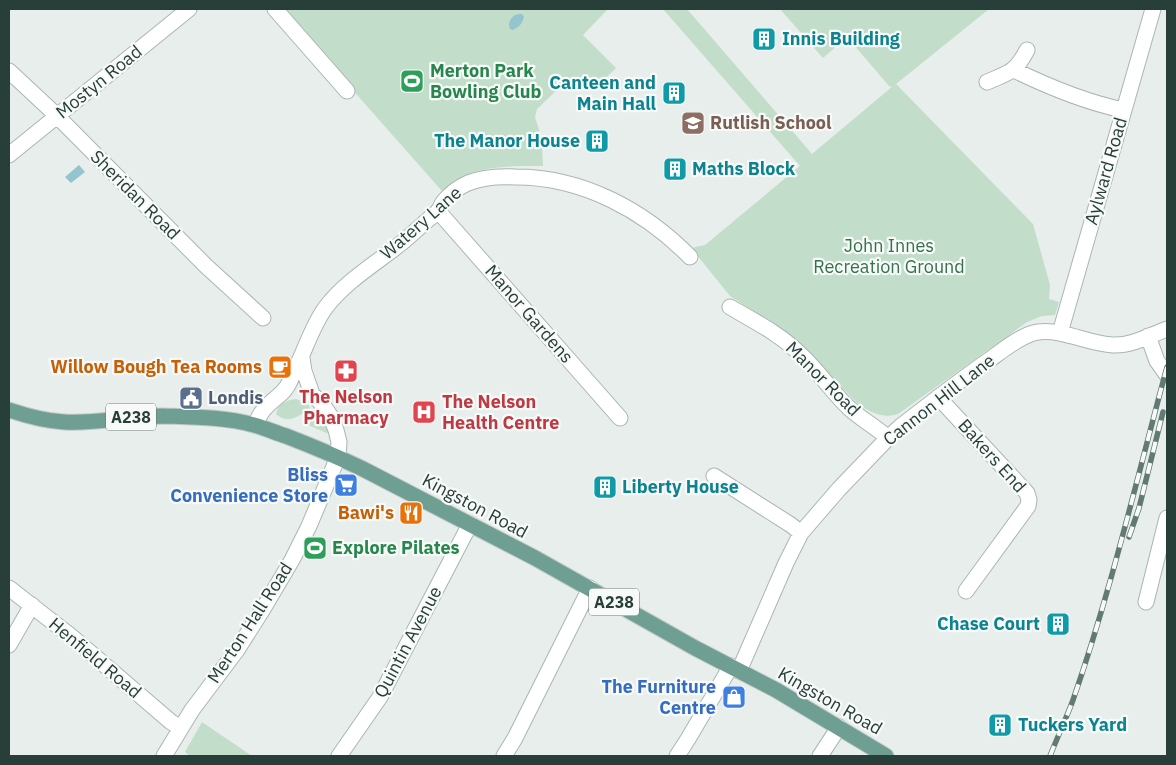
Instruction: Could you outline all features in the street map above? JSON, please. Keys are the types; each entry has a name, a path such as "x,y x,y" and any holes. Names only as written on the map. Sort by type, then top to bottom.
{"main road":[{"name":"Kingston Road","path":"9,410 40,419 64,422 162,416 236,421 255,425 338,457 590,588 695,648 776,690 886,756"}],"street":[{"name":"Mostyn Road","path":"9,155 189,9"},
{"path":"275,9 347,91"},
{"name":"Aylward Road","path":"1060,333 1153,9"},
{"path":"987,82 1014,70 1020,64 1027,50"},
{"path":"1014,70 1084,100 1123,110"},
{"name":"Sheridan Road","path":"9,71 206,266 263,318"},
{"name":"Watery Lane","path":"255,425 262,411 286,388 302,358 308,339 333,299 359,275 388,254 438,211 444,200 458,188 469,182 487,178 524,177 560,182 584,188 636,213 667,235 690,257"},
{"name":"Manor Gardens","path":"438,211 620,418"},
{"name":"Manor Road","path":"730,307 782,338 793,347 815,368 847,406 888,438"},
{"name":"Cannon Hill Lane","path":"677,756 735,668 801,533 839,489 888,438 938,397 1005,348 1028,335 1046,332 1060,333 1114,345 1125,344 1167,329"},
{"path":"1148,336 1157,361 1167,375"},
{"path":"302,358 304,371 312,394"},
{"path":"286,388 304,389 312,394 322,405 331,417 336,430 339,442 338,457"},
{"name":"Bakers End","path":"938,397 1027,493 1029,500 1028,506 966,591"},
{"name":"Merton Hall Road","path":"164,756 192,710 237,650 263,610 309,526 338,457"},
{"path":"714,476 801,533"},
{"path":"1146,602 1167,518"},
{"name":"Quintin Avenue","path":"339,756 380,697 470,524"},
{"name":"Henfield Road","path":"9,588 72,637 171,722 181,728"},
{"path":"504,756 515,738 590,588"},
{"path":"9,645 32,606"},
{"path":"820,756 839,728"}],"green space":[{"path":"281,9 608,9 583,35 616,68 593,90 564,83 537,109 535,117 542,145 543,166 499,167 478,171 456,180 442,191"},
{"name":"John Innes Recreation Ground","path":"663,9 687,9 812,154 893,86 890,87 847,37 823,58 780,9 989,9 896,84 1033,224 1050,285 1049,299 1059,302 1055,315 1042,316 1027,322 898,414 887,416 877,414 857,403 787,333 730,296 692,249 705,245 800,166"},
{"path":"296,399 308,404 309,410 289,419 276,414 283,403"},
{"path":"316,415 322,417 329,434 308,425 307,419"},
{"path":"202,722 252,756 190,756 185,752"}],"water":[{"path":"522,14 524,17 521,23 513,30 510,29 511,19"},
{"path":"79,165 85,172 71,183 65,177"}],"railway":[{"path":"1050,756 1073,700 1100,618 1167,367"},
{"path":"1129,537 1139,508 1163,412"}],"place":[{"name":"Innis Building","path":"764,39"},
{"name":"Merton Park Bowling Club","path":"412,81"},
{"name":"Canteen and Main Hall","path":"674,93"},
{"name":"Rutlish School","path":"693,123"},
{"name":"The Manor House","path":"597,141"},
{"name":"Maths Block","path":"675,169"},
{"name":"Willow Bough Tea Rooms","path":"280,367"},
{"name":"The Nelson Pharmacy","path":"346,371"},
{"name":"Londis","path":"191,398"},
{"name":"The Nelson Health Centre","path":"424,412"},
{"name":"Bliss Convenience Store","path":"346,485"},
{"name":"Liberty House","path":"605,487"},
{"name":"Bawi's","path":"411,513"},
{"name":"Explore Pilates","path":"315,548"},
{"name":"Chase Court","path":"1058,624"},
{"name":"The Furniture Centre","path":"734,697"},
{"name":"Tuckers Yard","path":"1000,725"}]}
